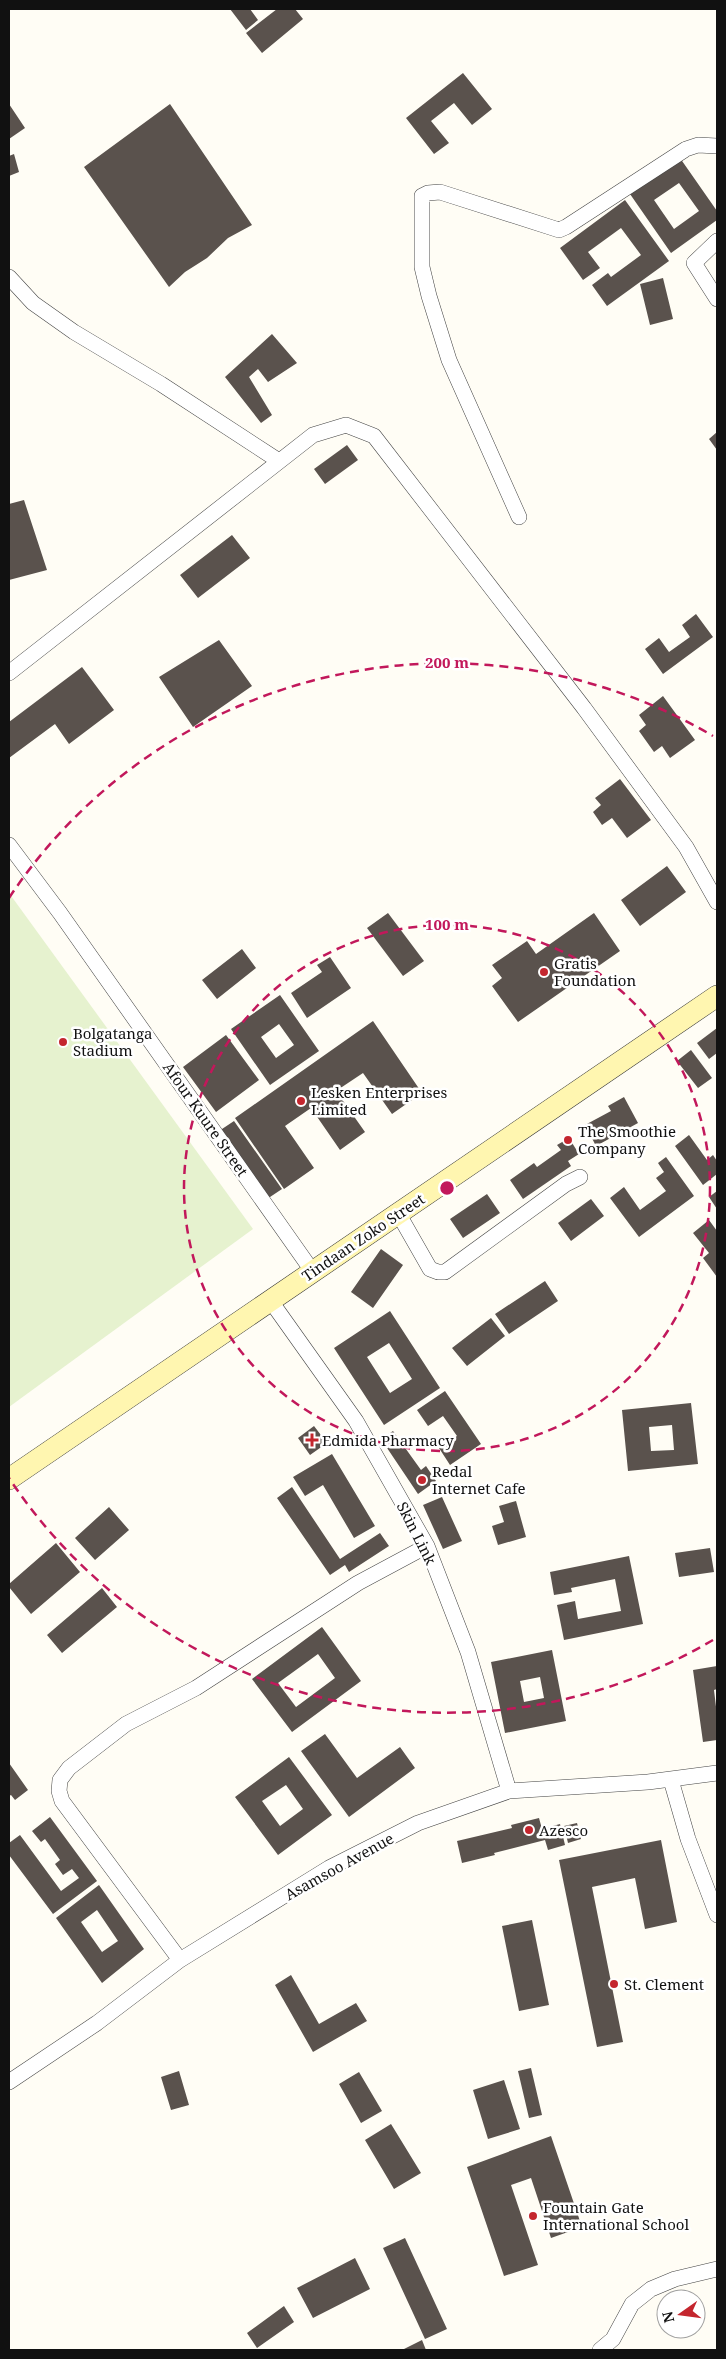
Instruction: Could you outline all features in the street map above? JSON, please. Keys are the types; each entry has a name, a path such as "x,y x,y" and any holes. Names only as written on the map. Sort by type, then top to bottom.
{"main road":[{"name":"Tindaan Zoko Street","path":"9,1479 717,996"}],"street":[{"path":"519,517 449,360 428,296 422,267 422,196 437,192 556,229 563,229 684,151 698,145 716,150"},
{"path":"717,241 694,262 717,299"},
{"path":"9,277 34,303 74,332 161,384 279,461"},
{"path":"9,673 313,435 346,425 374,436 590,716 686,847 717,902"},
{"name":"Afour Kuure Street","path":"9,845 60,913 313,1272"},
{"path":"398,1213 430,1269 445,1272 566,1184 580,1177"},
{"name":"Skin Link","path":"270,1300 356,1421 427,1546 468,1652 509,1791"},
{"path":"180,1960 62,1801 59,1791 60,1780 69,1768 126,1724 196,1688 358,1583 427,1546"},
{"name":"Asamsoo Avenue","path":"9,2082 97,2023 180,1960 330,1868 418,1823 509,1791 672,1780 717,1773"},
{"path":"672,1780 688,1839 717,1914"},
{"path":"600,2350 613,2339 632,2304 651,2289 675,2279 717,2270"}],"green space":[{"name":"Bolgatanga Stadium","path":"9,893 253,1229 9,1407"}],"building":[{"path":"230,9 250,9 258,20 246,30"},
{"path":"277,9 295,9 303,19 262,53 246,33"},
{"path":"463,73 492,109 472,125 454,103 431,121 449,143 434,154 406,118"},
{"path":"9,104 25,128 9,139"},
{"path":"170,104 252,225 228,238 207,258 185,272 169,287 84,167"},
{"path":"14,154 19,172 9,176 9,156"},
{"path":"680,158 717,211 717,220 671,253 630,194","holes":["679,183 699,211 674,229 654,200"]},
{"path":"625,200 669,261 607,306 592,285 608,273 611,277 641,255 621,228 588,252 600,268 583,280 560,248"},
{"path":"663,278 673,319 650,325 640,284"},
{"path":"272,334 297,363 268,382 258,369 249,377 272,415 261,423 225,377"},
{"path":"717,432 717,450 709,439"},
{"path":"347,445 358,460 325,484 314,469"},
{"path":"24,500 47,570 9,580 9,504"},
{"path":"232,535 250,558 198,598 180,575"},
{"path":"696,614 713,637 663,674 645,649 659,638 669,652 690,637 682,625"},
{"path":"219,640 252,686 193,727 159,677"},
{"path":"82,667 114,710 69,744 55,724 9,758 9,722"},
{"path":"663,696 695,740 670,758 662,746 654,752 639,731 646,725 639,715"},
{"path":"620,779 651,820 627,838 612,818 602,825 593,812 601,805 595,798"},
{"path":"667,866 686,892 640,926 621,900"},
{"path":"388,913 424,961 403,976 367,928"},
{"name":"Gratis Foundation","path":"594,913 620,951 518,1022 492,986 502,978 492,965 527,941 536,954"},
{"path":"242,949 256,968 217,999 202,980"},
{"path":"330,957 351,988 307,1018 291,993 322,972 317,965"},
{"path":"280,995 319,1051 270,1085 231,1029","holes":["279,1024 294,1045 276,1058 261,1037"]},
{"name":"Lesken Enterprises Limited","path":"373,1021 422,1093 392,1114 363,1073 336,1091 365,1132 340,1150 311,1108 285,1126 314,1168 284,1189 235,1118"},
{"path":"717,1028 717,1053 709,1059 697,1043"},
{"path":"226,1035 259,1080 216,1112 183,1067"},
{"path":"691,1050 712,1078 698,1088 677,1061"},
{"path":"624,1097 638,1123 596,1146 585,1125 611,1111 608,1106"},
{"path":"234,1121 282,1189 267,1199 219,1131"},
{"path":"689,1135 707,1160 713,1155 717,1161 717,1174 703,1185 675,1146"},
{"path":"569,1138 579,1154 568,1161 571,1166 523,1199 510,1180 534,1163 537,1167 561,1150 557,1145"},
{"path":"666,1157 694,1196 639,1237 610,1198 624,1187 640,1210 666,1191 656,1178 664,1172 658,1163"},
{"path":"717,1191 717,1209 709,1197"},
{"path":"487,1194 500,1213 463,1238 450,1219"},
{"path":"591,1199 604,1216 571,1241 558,1223"},
{"path":"709,1220 717,1231 717,1277 703,1258 709,1253 693,1233"},
{"path":"381,1249 403,1265 373,1308 351,1292"},
{"path":"545,1281 558,1301 509,1334 495,1314"},
{"path":"390,1311 440,1388 384,1425 334,1348","holes":["389,1343 412,1379 390,1393 367,1357"]},
{"path":"491,1318 505,1336 467,1366 452,1348"},
{"path":"445,1391 481,1444 450,1465 439,1448 457,1436 443,1416 428,1426 417,1410"},
{"path":"691,1403 698,1464 628,1471 622,1410","holes":["672,1425 674,1450 651,1451 649,1427"]},
{"name":"Edmida Pharmacy","path":"314,1426 327,1443 310,1455 298,1438"},
{"path":"393,1431 421,1470 426,1466 436,1481 418,1494 381,1439"},
{"path":"332,1454 375,1526 354,1538 323,1485 305,1496 293,1477"},
{"path":"292,1487 340,1559 380,1533 389,1546 349,1572 345,1565 330,1575 277,1498"},
{"path":"442,1497 462,1541 443,1549 423,1505"},
{"path":"516,1501 526,1537 498,1545 492,1526 504,1522 499,1506"},
{"path":"109,1507 129,1530 95,1560 75,1538"},
{"path":"56,1543 80,1572 31,1614 9,1587 9,1584"},
{"path":"710,1548 714,1572 679,1577 675,1553"},
{"path":"629,1556 643,1624 564,1640 557,1605 575,1601 578,1619 621,1611 615,1579 571,1588 572,1592 554,1595 550,1572"},
{"path":"102,1588 117,1607 62,1653 47,1635"},
{"path":"322,1627 361,1681 292,1732 252,1679","holes":["318,1654 335,1678 296,1707 278,1683"]},
{"path":"552,1650 566,1721 505,1733 491,1662","holes":["540,1677 544,1698 524,1702 520,1681"]},
{"path":"717,1666 717,1689 714,1690 717,1740 703,1742 693,1670"},
{"path":"325,1734 357,1778 400,1747 415,1768 349,1817 301,1751"},
{"path":"289,1757 332,1815 278,1855 235,1797","holes":["286,1785 303,1809 280,1826 262,1801"]},
{"path":"9,1763 28,1790 15,1800 11,1795 9,1796"},
{"path":"50,1817 97,1881 53,1914 9,1855 9,1843 20,1835 61,1891 79,1878 72,1869 63,1875 55,1864 60,1860 45,1839 41,1842 32,1831"},
{"path":"539,1818 542,1829 560,1824 565,1845 548,1850 545,1840 462,1863 457,1841 512,1828 511,1825"},
{"path":"577,1823 581,1839 568,1843 564,1826"},
{"path":"661,1840 677,1922 645,1929 635,1878 592,1887 623,2042 597,2047 559,1860"},
{"path":"99,1885 144,1949 102,1983 56,1918","holes":["97,1910 118,1941 102,1952 81,1922"]},
{"path":"532,1920 549,2005 519,2011 502,1926"},
{"path":"291,1975 319,2024 356,2003 367,2021 313,2052 275,1985"},
{"path":"531,2068 542,2115 529,2118 518,2071"},
{"path":"179,2071 189,2105 171,2110 161,2077"},
{"path":"359,2072 382,2111 361,2123 339,2084"},
{"path":"504,2080 520,2129 488,2139 473,2090"},
{"path":"391,2124 421,2173 394,2189 365,2140"},
{"path":"551,2136 582,2227 551,2238 531,2178 511,2185 538,2265 504,2276 467,2167"},
{"path":"405,2238 447,2329 425,2339 383,2248"},
{"path":"355,2258 370,2289 313,2318 297,2288"},
{"path":"284,2306 294,2322 257,2348 247,2333"},
{"path":"422,2340 426,2350 402,2350"}],"place":[{"name":"Gratis Foundation","path":"544,972"},
{"name":"Bolgatanga Stadium","path":"63,1042"},
{"name":"Lesken Enterprises Limited","path":"301,1101"},
{"name":"The Smoothie Company","path":"568,1140"},
{"name":"Edmida Pharmacy","path":"312,1440"},
{"name":"Redal Internet Cafe","path":"422,1480"},
{"name":"Azesco","path":"529,1830"},
{"name":"St. Clement","path":"614,1984"},
{"name":"Fountain Gate International School","path":"533,2216"}]}
